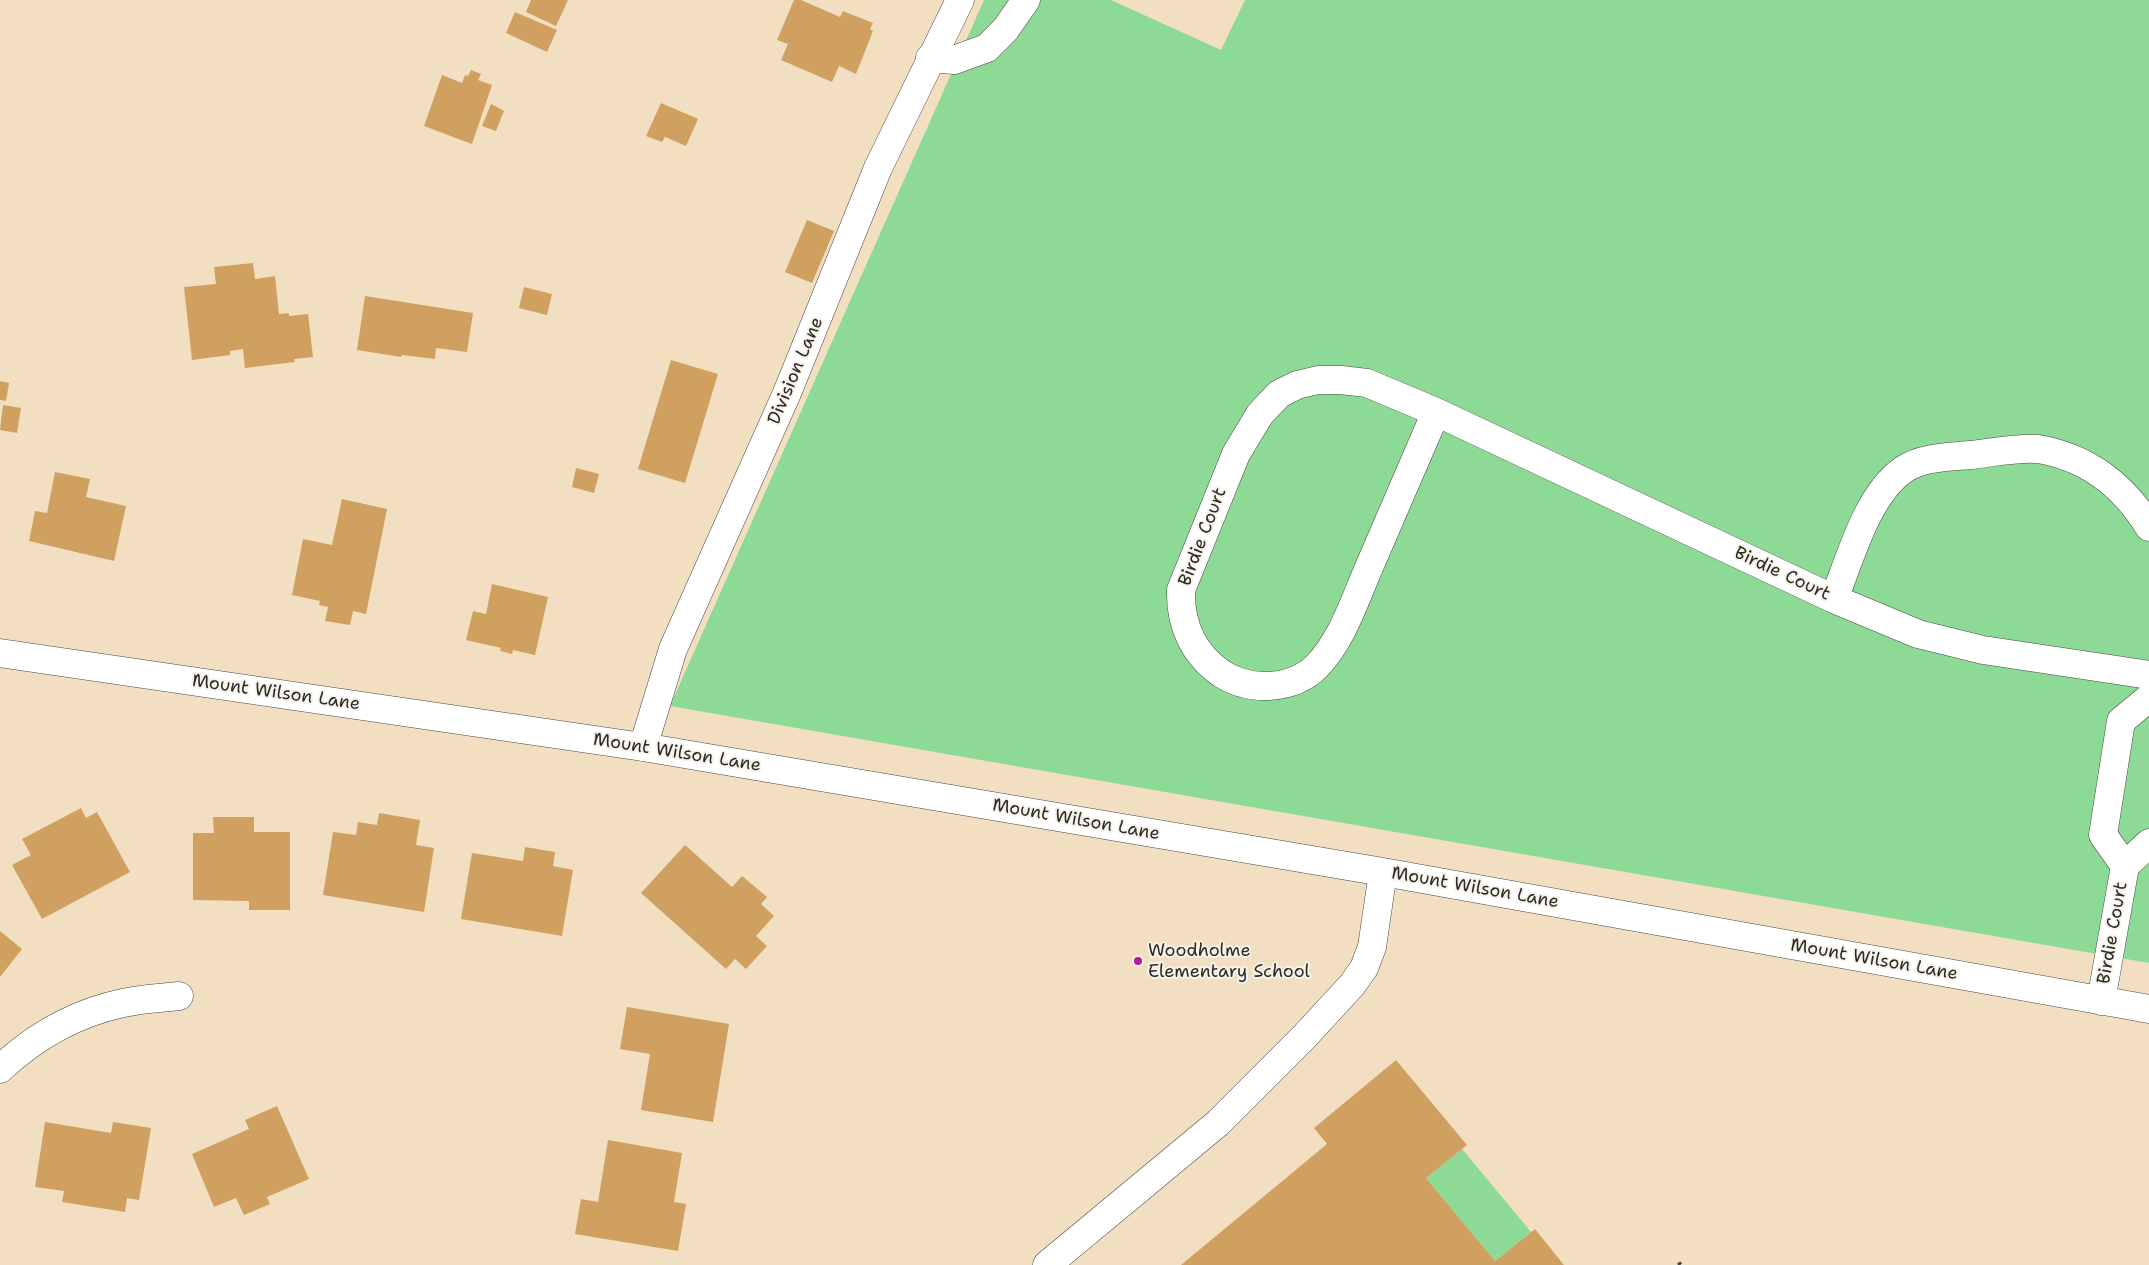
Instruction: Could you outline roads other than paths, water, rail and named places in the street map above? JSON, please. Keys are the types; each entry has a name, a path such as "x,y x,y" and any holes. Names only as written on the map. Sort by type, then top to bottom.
{"street":[{"name":"Division Lane","path":"643,747 673,649 788,393 878,168 930,58 960,0"},
{"path":"930,58 954,60 987,48 1005,30 1026,0"},
{"name":"Birdie Court","path":"1436,412 1342,630 1316,667 1294,680 1271,687 1246,684 1224,675 1208,662 1193,644 1185,628 1181,607 1181,590 1186,573 1236,454 1260,414 1279,394 1297,385 1318,380 1367,383 1436,412 1834,599 1918,634 1983,650 2149,675"},
{"path":"1834,599 1869,512 1885,487 1904,469 1933,459 2037,449 2079,461 2112,481 2135,505 2149,527"},
{"name":"Mount Wilson Lane","path":"0,653 643,747 1383,872 2149,1009"},
{"name":"Birdie Court","path":"2125,866 2103,835 2121,721 2149,700"},
{"name":"Birdie Court","path":"2101,1000 2125,866 2149,843"},
{"path":"1047,1265 1218,1123 1304,1037 1364,968 1372,948 1383,872"},
{"path":"0,1070 24,1047 67,1022 121,1003 179,996"}],"place":[{"name":"Woodholme Elementary School","path":"1138,961"}]}
